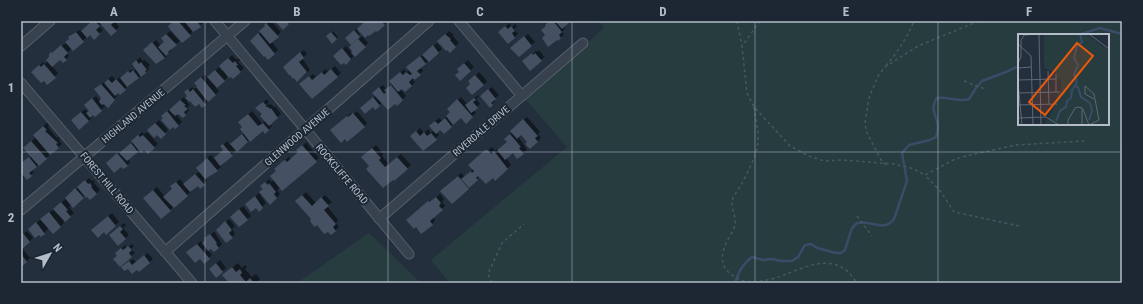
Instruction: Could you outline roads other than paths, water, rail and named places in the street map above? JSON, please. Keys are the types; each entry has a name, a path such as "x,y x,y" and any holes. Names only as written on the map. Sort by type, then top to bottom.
{"street":[{"path":"21,46 50,21"},
{"name":"ROCKCLIFFE ROAD","path":"215,21 409,254"},
{"name":"HIGHLAND AVENUE","path":"21,210 245,21"},
{"name":"GLENWOOD AVENUE","path":"166,252 429,21"},
{"path":"459,21 522,96"},
{"name":"RIVERDALE DRIVE","path":"379,219 583,44"},
{"name":"FOREST HILL ROAD","path":"21,83 192,283"}],"waterway":[{"path":"1081,34 1100,28 1122,34"},
{"path":"735,283 741,268 752,257 763,260 772,259 792,261 798,257 805,245 811,244 817,248 841,253 845,250 852,228 857,223 882,226 891,222 894,219 907,181 902,153 909,145 936,137 938,127 934,105 937,98 961,100 969,99 982,81 1018,66"}]}
